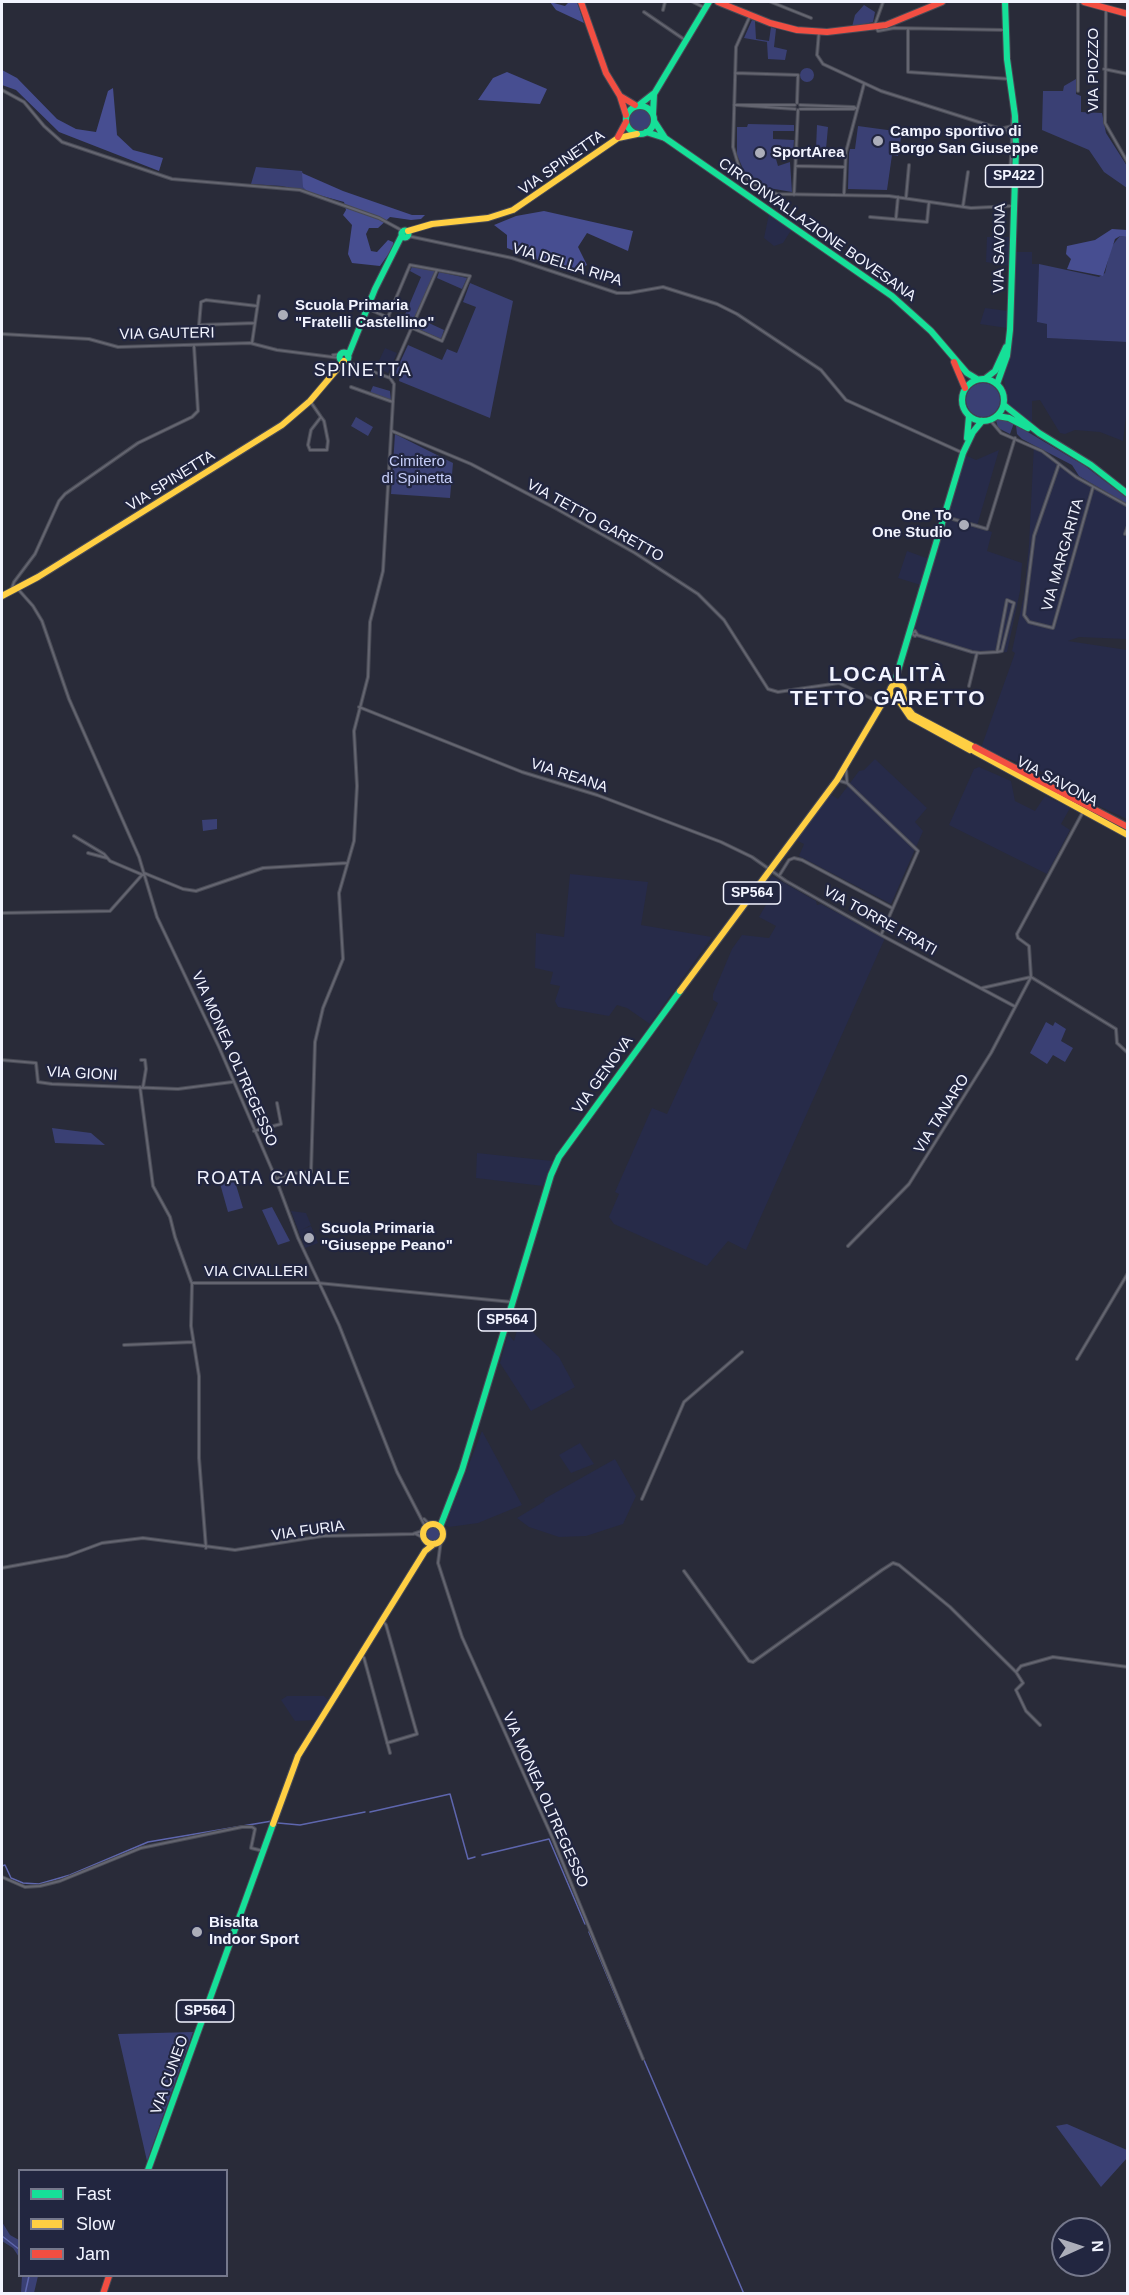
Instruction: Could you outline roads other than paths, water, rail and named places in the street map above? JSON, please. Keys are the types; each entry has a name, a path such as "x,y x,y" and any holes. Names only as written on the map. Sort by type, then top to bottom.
{"main road":[{"path":"580,2 606,73 620,96 631,130 637,134 646,132 654,117 654,94"},
{"path":"721,2 750,16 778,25 819,32 875,27 906,19 942,2"},
{"name":"VIA SAVONA","path":"997,384 1009,342 1012,206 1017,132 1006,30 1007,2"},
{"path":"1084,2 1128,14"},
{"path":"626,119 637,105 654,94 707,5"},
{"path":"620,96 637,105 646,106 654,117"},
{"name":"CIRCONVALLAZIONE BOVESANA","path":"654,117 665,138"},
{"name":"VIA SPINETTA","path":"618,138 626,119"},
{"name":"CIRCONVALLAZIONE BOVESANA","path":"646,132 665,138 892,296 931,330 961,374 965,388"},
{"name":"VIA SPINETTA","path":"2,597 272,431 310,400 351,348 406,234 432,224 488,218 513,210 618,138 637,134"},
{"name":"VIA SAVONA","path":"986,378 995,371 1009,342"},
{"name":"CIRCONVALLAZIONE BOVESANA","path":"947,352 967,373 977,379"},
{"path":"897,691 900,669 913,633 964,450 969,416 962,404 965,388 977,379 986,378 997,384 1004,394 1004,405 994,418"},
{"path":"1004,405 1022,423"},
{"path":"969,416 982,421 1009,418 1022,423 1090,465 1128,494"},
{"path":"964,450 982,421"},
{"name":"VIA SAVONA","path":"897,691 910,717 1128,827"},
{"name":"VIA GENOVA","path":"440,1527 462,1470 551,1175 559,1157 769,870 841,779 845,767 882,704 897,691"},
{"name":"VIA SAVONA","path":"973,748 1128,835"},
{"name":"VIA GENOVA","path":"428,1527 445,1512"},
{"path":"428,1527 440,1527"},
{"name":"SP564","path":"425,1551 428,1527"},
{"name":"SP564","path":"263,1851 298,1756 425,1551 438,1544 443,1533 440,1527"},
{"path":"425,1540 438,1544"},
{"name":"VIA CUNEO","path":"148,2169 263,1851"},
{"path":"102,2294 109,2277"}],"street":[{"path":"663,10 665,2"},
{"path":"693,2 707,5"},
{"path":"771,2 811,18"},
{"path":"884,2 875,27 878,30 1006,30"},
{"path":"1077,91 1078,2"},
{"name":"VIA PIOZZO","path":"1106,8 1105,123 1111,139 1128,163"},
{"path":"644,12 685,40"},
{"path":"750,16 736,47 734,154 744,175 751,183 768,192 794,195 844,194 898,197 963,206 1012,206"},
{"path":"908,29 908,72 1010,79"},
{"path":"819,32 820,61 864,84 1001,128 1010,134 1012,138 1010,174 1014,177"},
{"path":"1104,69 1128,74"},
{"path":"735,73 798,75 794,195"},
{"path":"844,194 846,152 864,84"},
{"name":"VIA DELLA RIPA","path":"2,90 24,102 44,126 62,142 172,178 300,190 379,218 406,234 512,258 617,292 629,293 663,287 724,307 821,370 846,400 964,450"},
{"path":"736,105 856,109"},
{"path":"1001,128 1012,126 1014,107"},
{"path":"906,198 909,165"},
{"path":"796,166 845,167"},
{"path":"963,206 968,172"},
{"path":"896,218 898,197"},
{"path":"870,217 927,222 929,202"},
{"path":"373,311 442,341 445,339 470,276 410,265 388,317"},
{"path":"276,1179 288,1174 311,1172 314,1049 323,1008 343,959 339,892 354,842 357,786 353,745 359,707 368,676 370,622 383,571 394,384 390,378 437,270"},
{"path":"252,344 259,296"},
{"path":"255,323 199,325 201,302 206,300 257,306"},
{"name":"VIA GAUTERI","path":"2,334 89,339 118,347 252,344 277,350 344,357 390,378"},
{"path":"14,590 14,582 36,554 52,513 65,494 138,443 192,417 198,411 194,344"},
{"path":"351,387 393,402"},
{"path":"310,400 321,417 327,430 327,450 310,450 309,435 313,424 321,417"},
{"path":"994,418 998,431 1036,447 1093,487 1128,506"},
{"name":"VIA TETTO GARETTO","path":"392,431 471,464 635,552 698,594 724,621 768,689 778,692 839,683 882,704"},
{"path":"944,516 987,529 1015,438"},
{"name":"VIA MARGARITA","path":"1059,464 1034,536 1024,615 1029,622 1053,628 1093,487"},
{"path":"1125,534 1128,526"},
{"name":"VIA MONEA OLTREGESSO","path":"14,590 33,606 42,621 69,699 93,748 157,917 276,1179 290,1219 339,1325 401,1480 419,1515 428,1527"},
{"path":"913,633 977,653 997,651 1005,647 1014,603 1007,600 997,651"},
{"path":"969,686 977,653"},
{"name":"VIA REANA","path":"359,707 522,772 597,795 721,842 752,857 769,870"},
{"path":"841,779 918,851 881,935"},
{"path":"841,779 847,783"},
{"path":"1031,977 1029,946 1018,938 1017,934 1084,810"},
{"path":"74,836 107,858"},
{"path":"88,853 107,858 142,875 196,891 263,868 347,863"},
{"path":"779,876 789,860 802,860 893,908"},
{"name":"VIA TORRE FRATI","path":"769,870 881,935 1014,1006"},
{"path":"2,913 110,911 142,875"},
{"path":"982,988 1031,977 1116,1029 1117,1043 1128,1053"},
{"name":"VIA TANARO","path":"848,1246 909,1184 992,1053 1014,1006 1031,977"},
{"name":"VIA GIONI","path":"2,1060 36,1063 37,1079 40,1083 179,1089 233,1082"},
{"path":"141,1060 145,1060 146,1069 142,1087 153,1186 170,1216 192,1284"},
{"path":"254,1131 281,1124 278,1103"},
{"path":"1077,1359 1128,1272"},
{"name":"VIA CIVALLERI","path":"206,1548 199,1458 199,1376 193,1342 190,1300 192,1284 318,1283 512,1302"},
{"path":"124,1345 193,1342"},
{"path":"642,1499 684,1402 742,1352"},
{"name":"VIA FURIA","path":"2,1569 67,1556 102,1543 125,1540 148,1538 206,1548 255,1549 323,1536 413,1534 428,1527"},
{"name":"VIA FURIA","path":"413,1534 425,1540"},
{"name":"VIA MONEA OLTREGESSO","path":"438,1544 438,1563 462,1637 553,1839 643,2059"},
{"path":"684,1571 748,1661 753,1662 882,1570 896,1563 950,1607 1016,1672 1023,1683 1016,1690 1026,1711 1040,1725"},
{"path":"382,1620 386,1625 417,1734 387,1743"},
{"path":"361,1655 364,1658 390,1753"},
{"path":"1016,1672 1021,1666 1053,1657 1128,1667"},
{"path":"2,1877 25,1887 40,1886 60,1881 141,1848 242,1827 255,1829 251,1848 263,1851"}],"waterway":[{"path":"370,1812 450,1794 468,1859 475,1857"},
{"path":"278,1823 300,1825 365,1812"},
{"path":"2,1866 5,1865 11,1878 23,1883 39,1884 70,1875 148,1842 272,1821"},
{"path":"482,1855 549,1839 585,1924"},
{"path":"589,1932 629,2028"},
{"path":"644,2060 744,2294"},
{"path":"2,2236 18,2248"},
{"path":"25,2294 29,2277"}],"place":[{"name":"Campo sportivo di Borgo San Giuseppe","path":"878,141"},
{"name":"SportArea","path":"760,153"},
{"name":"Scuola Primaria \"Fratelli Castellino\"","path":"283,315"},
{"name":"One To One Studio","path":"964,525"},
{"name":"Scuola Primaria \"Giuseppe Peano\"","path":"309,1238"},
{"name":"Bisalta Indoor Sport","path":"197,1932"}],"district":[{"name":"SPINETTA","path":"363,371"},
{"name":"LOCALITÀ TETTO GARETTO","path":"888,687"},
{"name":"ROATA CANALE","path":"274,1179"}],"park label":[{"name":"Cimitero di Spinetta","path":"417,470"}]}
